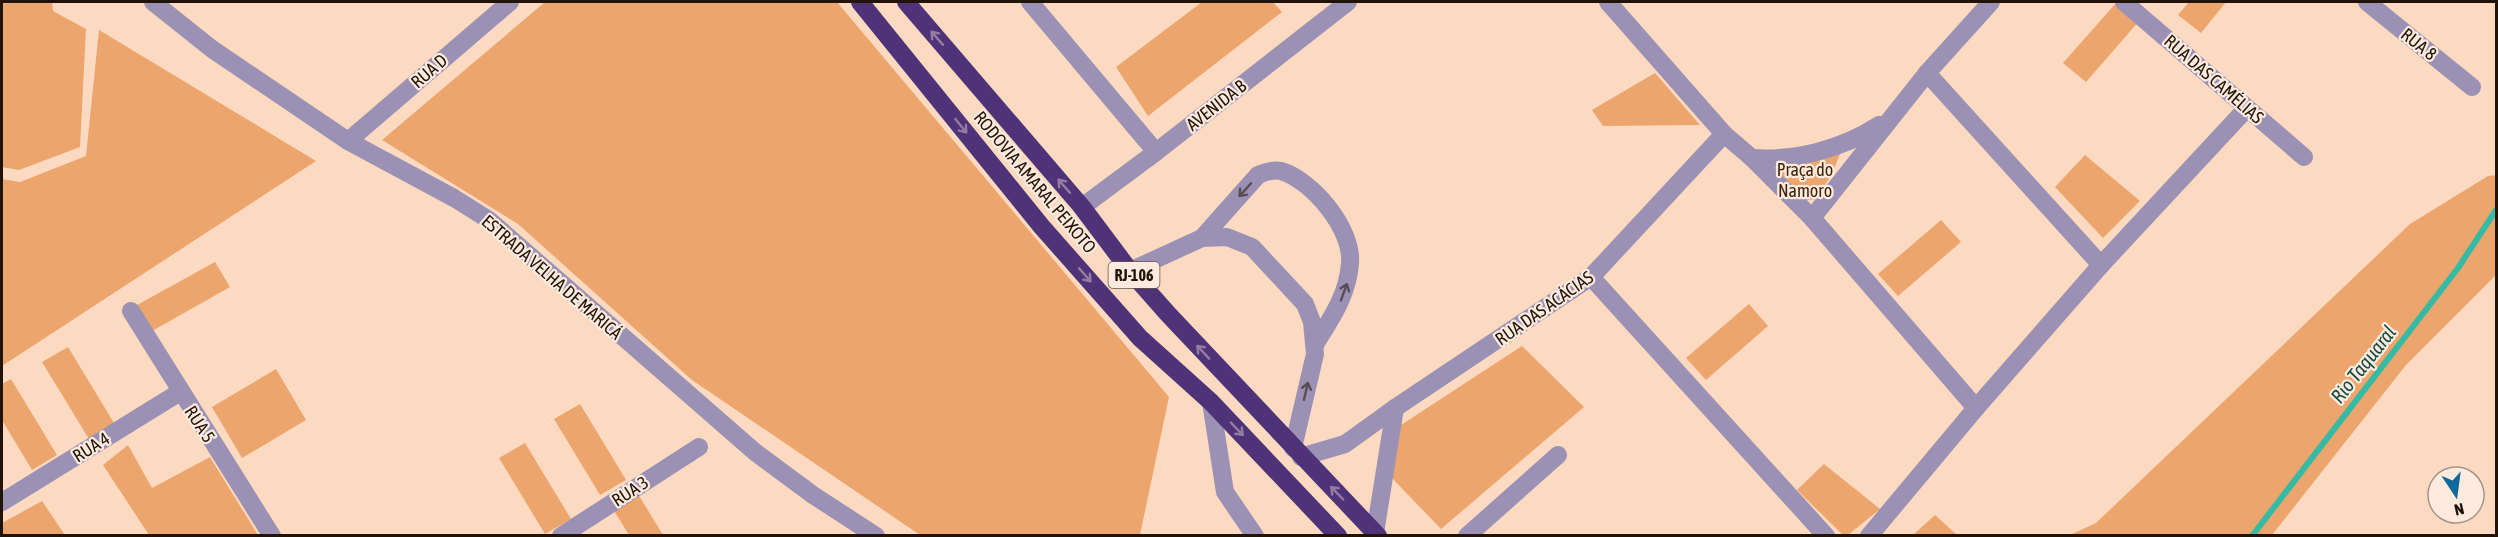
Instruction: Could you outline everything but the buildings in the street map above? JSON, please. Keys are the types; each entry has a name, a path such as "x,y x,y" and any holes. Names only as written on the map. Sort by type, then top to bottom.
{"highway":[{"name":"RODOVIA AMARAL PEIXOTO","path":"860,2 1042,227 1140,338 1211,402 1338,536"},
{"name":"RODOVIA AMARAL PEIXOTO","path":"906,2 1082,207 1130,271 1376,534"}],"street":[{"name":"ESTRADA VELHA DE MARICÁ","path":"153,2 212,49 348,141 454,198 489,220 755,452 813,495 876,536"},
{"name":"RUA D","path":"348,141 510,2"},
{"path":"1030,2 1156,152"},
{"name":"AVENIDA B","path":"1082,207 1348,2"},
{"path":"1608,2 1724,135 1752,158 1812,218 1976,408"},
{"path":"1812,218 1888,119 1990,2"},
{"name":"RUA DAS CAMÉLIAS","path":"2124,2 2304,157"},
{"name":"RUA 8","path":"2367,2 2472,87"},
{"path":"1927,73 2101,265"},
{"path":"1869,536 1976,408 2101,265 2247,108"},
{"path":"1752,158 1781,158 1826,149 1859,137 1888,119"},
{"name":"RUA DAS ACÁCIAS","path":"1297,452 1345,444 1591,277 1724,135"},
{"path":"1202,238 1258,175 1268,171 1280,171 1303,182 1332,212 1348,243 1351,260 1348,280 1339,307 1316,343"},
{"path":"1130,271 1202,238 1227,237 1252,247 1305,304 1312,322 1316,343 1297,452"},
{"path":"1591,277 1826,536"},
{"name":"RUA 5","path":"131,311 272,536"},
{"name":"RUA 4","path":"2,502 180,392"},
{"path":"1211,402 1225,492 1243,528 1255,536"},
{"path":"1376,534 1395,408"},
{"name":"RUA 3","path":"561,536 699,447"},
{"path":"1467,536 1558,455"}],"green space":[{"path":"2,2 52,2 53,11 86,29 80,147 19,170 2,167"},
{"path":"545,2 837,2 1169,397 1140,535 920,535 692,380 518,224 382,140"},
{"path":"1202,2 1273,2 1282,12 1148,116 1116,67"},
{"path":"2117,2 2140,20 2086,82 2063,63"},
{"path":"2189,2 2226,2 2201,33 2178,15"},
{"path":"99,30 316,161 2,366 2,179 20,182 86,156"},
{"path":"1655,73 1700,125 1603,126 1592,110"},
{"name":"Praça do Namoro","path":"1842,149 1831,176 1815,199 1804,201 1772,167"},
{"path":"2085,155 2140,201 2103,238 2055,187"},
{"path":"2496,175 2496,275 2406,365 2272,535 2070,535 2096,523 2410,224 2488,176"},
{"path":"1941,220 1961,242 1898,296 1878,274"},
{"path":"215,262 230,287 152,331 137,305"},
{"path":"1749,304 1768,326 1706,380 1686,358"},
{"path":"1522,346 1584,407 1441,529 1392,478 1401,425"},
{"path":"68,347 114,423 89,439 42,362"},
{"path":"276,369 306,420 242,458 212,407"},
{"path":"11,379 57,455 32,470 2,420 2,384"},
{"path":"580,404 626,480 600,495 554,419"},
{"path":"525,443 571,519 545,534 499,458"},
{"path":"128,445 152,488 210,457 258,535 149,535 103,465"},
{"path":"1824,464 1880,509 1848,535 1843,535 1797,490"},
{"path":"638,494 663,535 629,535 613,509"},
{"path":"42,501 65,535 2,535 2,523"},
{"path":"1935,515 1957,535 1913,535"}],"waterway":[{"name":"Rio Taquaral","path":"2252,536 2458,268 2496,210"}]}
